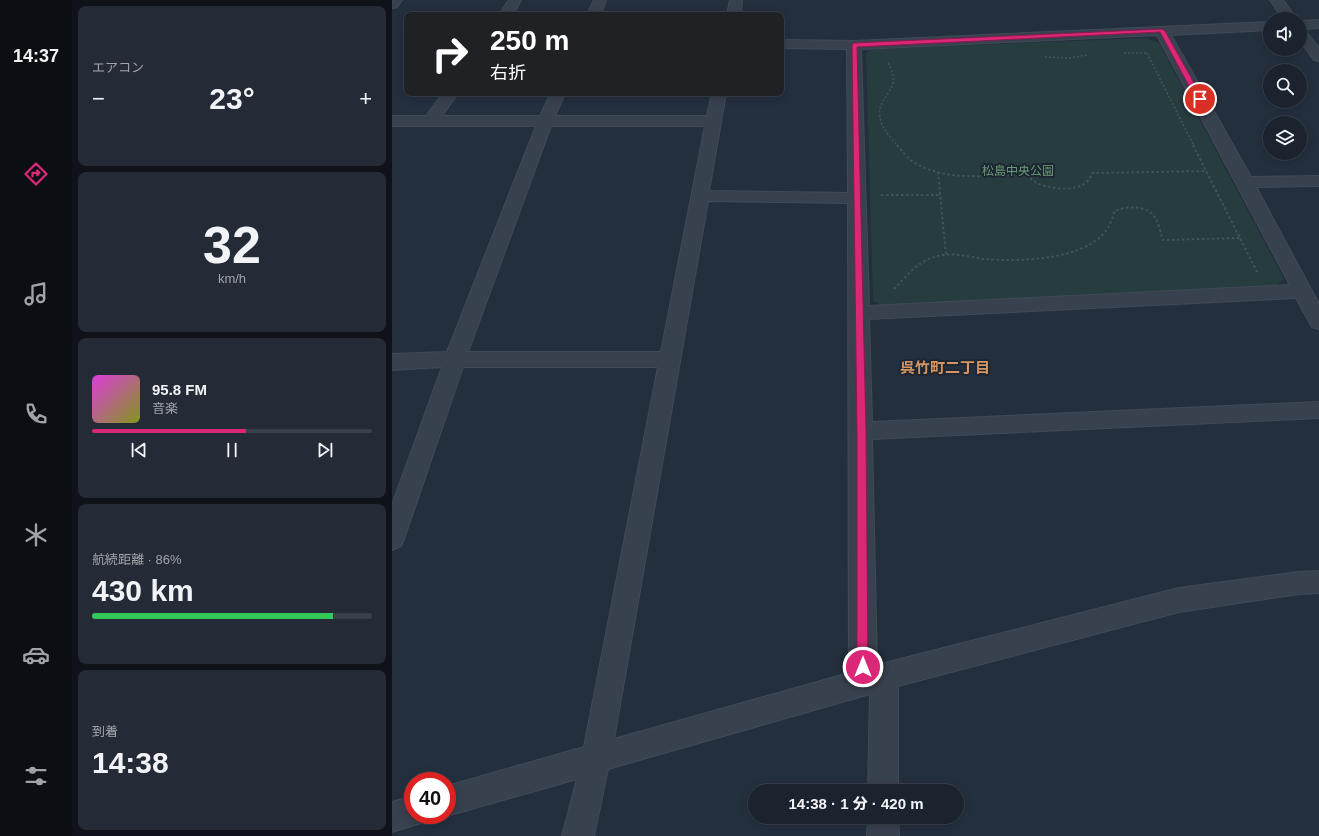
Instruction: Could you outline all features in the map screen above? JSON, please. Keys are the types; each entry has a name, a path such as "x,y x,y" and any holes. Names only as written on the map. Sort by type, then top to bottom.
{"street":[{"path":"392,4 396,0"},
{"path":"508,12 515,0"},
{"path":"595,12 600,0"},
{"path":"734,12 736,0"},
{"path":"1276,0 1285,12"},
{"path":"1307,25 1319,24"},
{"path":"784,44 854,45 1263,26"},
{"path":"1162,31 1245,182 1319,322"},
{"path":"1307,41 1319,57"},
{"path":"854,45 858,198 858,313 861,431 873,679 883,784"},
{"path":"431,121 449,96"},
{"path":"392,539 402,486 455,359 545,122 557,96"},
{"path":"578,836 596,759 718,96"},
{"path":"392,121 714,121"},
{"path":"1245,182 1319,181"},
{"path":"701,196 858,198"},
{"path":"858,313 1303,291"},
{"path":"392,362 455,359 670,360"},
{"path":"861,431 1319,410"},
{"path":"456,798 873,679 1180,600 1299,583 1319,582"},
{"path":"392,817 404,814"},
{"path":"883,824 883,836"}],"path":[{"path":"1145,48 1258,273"},
{"path":"886,60 893,71 894,80 879,110 881,122 886,132 905,154 920,165 938,172 963,174 1026,174 1033,181 1042,185 1061,188 1073,187 1086,183 1090,180 1092,173 1207,171"},
{"path":"938,172 946,255"},
{"path":"878,195 940,195"},
{"path":"890,293 927,259 946,255 987,259 1038,258 1066,253 1093,242 1102,235 1110,224 1115,211 1124,207 1138,208 1154,216 1163,240 1240,238"}],"green space":[{"name":"松島中央公園","path":"1147,38 1159,43 1284,279 1275,286 885,306 873,301 866,53 874,49"}],"district":[{"name":"呉竹町二丁目","path":"945,368"}],"route":[{"path":"863,667 861,431 858,313 858,198 854,45 1162,31 1200,99"}]}
